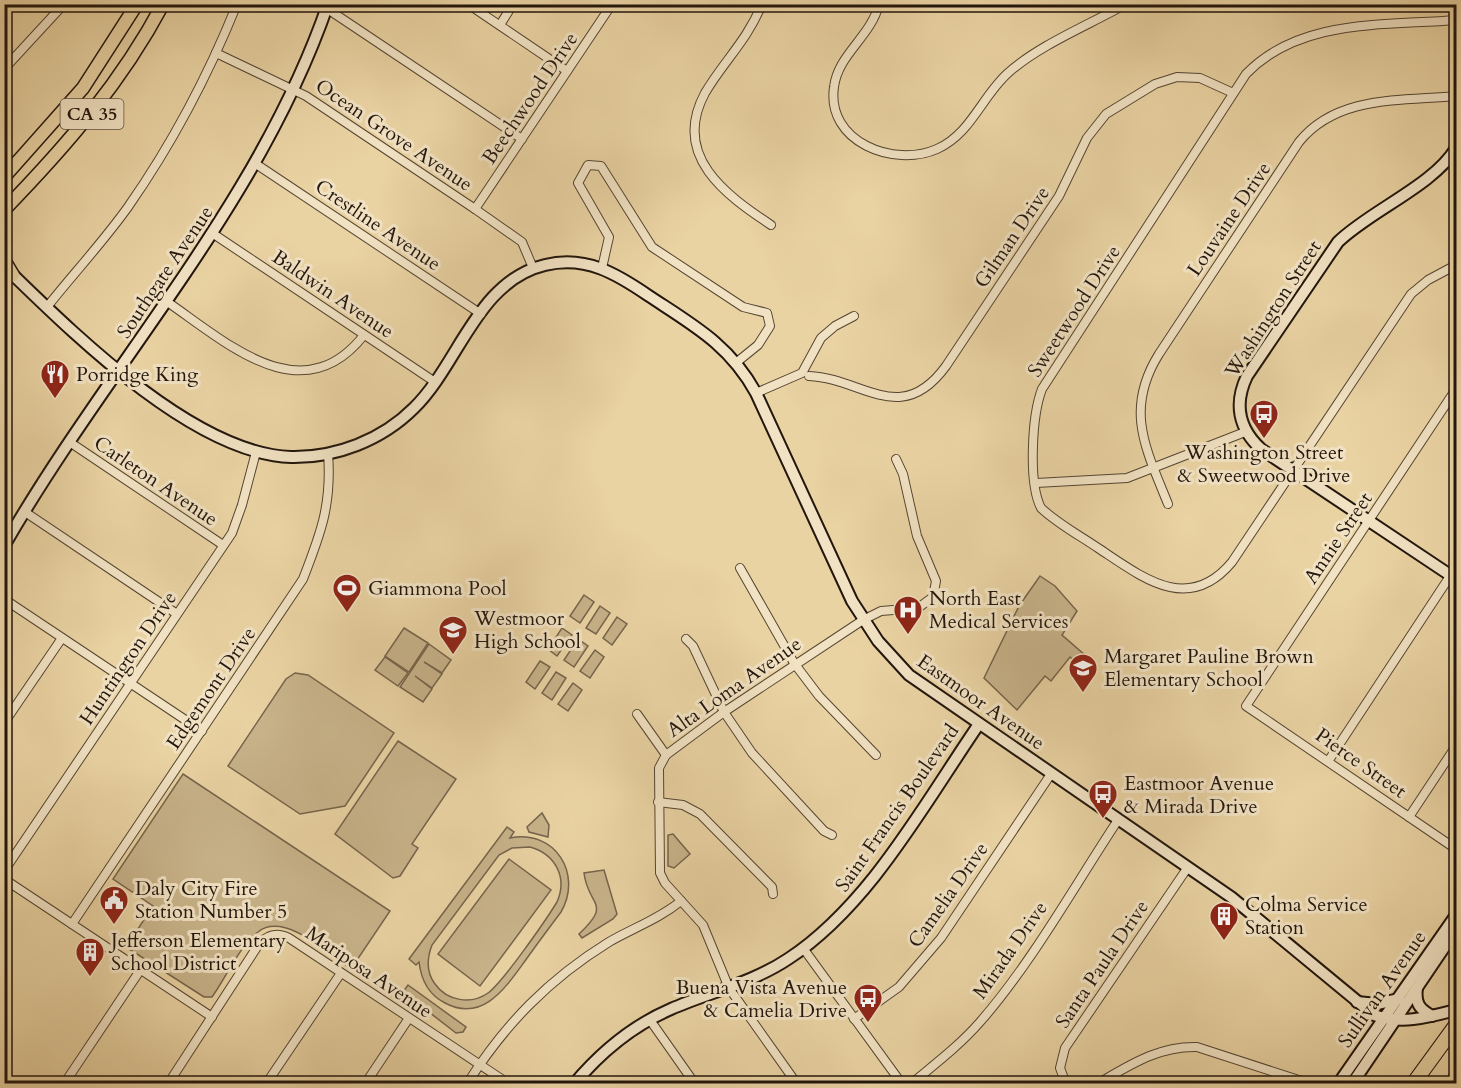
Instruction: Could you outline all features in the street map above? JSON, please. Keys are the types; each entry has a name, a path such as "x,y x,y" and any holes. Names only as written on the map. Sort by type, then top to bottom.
{"highway":[{"path":"1413,1083 1456,1025"}],"main road":[{"name":"CA 35","path":"7,173 83,88 137,4"},
{"name":"CA 35","path":"4,210 78,131 108,94 135,54 163,4"},
{"path":"4,219 23,190"},
{"path":"4,260 9,271"}],"street":[{"path":"4,69 64,4"},
{"path":"47,307 105,237 142,186 188,110 237,4"},
{"path":"468,4 567,71"},
{"path":"500,26 513,4"},
{"name":"Beechwood Drive","path":"475,209 612,4"},
{"path":"762,4 740,45 705,95 698,115 697,138 702,160 714,182 734,200 771,225"},
{"path":"879,4 870,29 839,68 833,99 839,119 854,138 876,151 900,155 926,153 949,142 967,126 998,83 1019,64 1126,4"},
{"path":"327,6 522,139"},
{"name":"Southgate Avenue","path":"4,546 256,164 295,89 327,6"},
{"name":"Sweetwood Drive","path":"1456,20 1330,30 1304,36 1265,57 1246,74 1198,152 1047,380 1034,420 1038,502 1047,514 1145,578 1164,587 1185,589 1211,581 1227,569 1412,294 1428,280 1456,265"},
{"name":"Ocean Grove Avenue","path":"216,53 295,89 475,209 522,242 533,268"},
{"name":"Gilman Drive","path":"805,374 832,378 880,397 900,397 921,390 932,382 946,366 1059,196 1087,138 1106,114 1155,84 1177,77 1200,78 1233,93"},
{"name":"Louvaine Drive","path":"1168,504 1154,469 1139,420 1140,396 1148,373 1307,132 1328,116 1352,106 1456,96"},
{"name":"Washington Street","path":"1245,432 1239,407 1244,384 1329,254 1356,226 1439,169 1456,148"},
{"name":"Crestline Avenue","path":"256,164 481,314"},
{"path":"602,268 609,237 578,183 588,165 601,166 652,247 742,307 767,313 770,326 758,345 737,362"},
{"name":"Baldwin Avenue","path":"212,233 435,382"},
{"name":"Eastmoor Avenue","path":"533,268 566,262 602,268 623,279 704,332 737,362 756,393 842,580 863,620 878,641 909,675 1188,867 1260,920 1356,1002 1383,1018 1395,1020 1456,1010"},
{"path":"9,271 119,372 215,436 256,452 291,457 328,453 361,443 389,429 415,407 435,382 503,286 533,268"},
{"path":"166,301 252,359 282,370 313,369 326,365 349,352 364,334"},
{"path":"756,393 805,374 821,338 835,326 854,316"},
{"name":"Annie Street","path":"1246,706 1456,389"},
{"path":"1036,483 1121,478 1154,469 1245,432 1261,449 1369,521 1455,574 1329,760"},
{"name":"Carleton Avenue","path":"71,443 223,545"},
{"name":"Huntington Drive","path":"4,871 223,545 238,519 256,452"},
{"name":"Edgemont Drive","path":"72,924 303,579 325,522 330,481 328,453"},
{"name":"Alta Loma Avenue","path":"797,1083 729,988 710,937 660,873 659,768 666,755 794,663 881,611 910,609 924,605 933,597 937,586 917,536 903,474 896,459"},
{"path":"25,512 177,614"},
{"path":"740,568 794,663 819,696 876,755"},
{"path":"4,599 202,731"},
{"path":"4,723 62,638"},
{"path":"686,639 693,646 724,712 752,753 824,831 832,835"},
{"name":"Pierce Street","path":"1246,706 1329,760 1456,849"},
{"path":"637,714 666,755"},
{"name":"Saint Francis Boulevard","path":"574,1083 596,1060 650,1020 691,1001 767,972 833,924 861,894 979,723"},
{"path":"1409,817 1456,746"},
{"name":"Camelia Drive","path":"854,1019 899,987 941,938 1051,774"},
{"path":"658,802 683,805 700,814 772,887 773,894"},
{"name":"Mirada Drive","path":"911,1083 942,1059 980,1023 1010,983 1118,820"},
{"name":"Santa Paula Drive","path":"1066,1083 1060,1068 1065,1048 1188,867"},
{"path":"4,879 212,1017"},
{"path":"467,1083 520,1012 568,969 616,938 658,918 681,901"},
{"name":"Sullivan Avenue","path":"1338,1083 1456,915"},
{"name":"Sullivan Avenue","path":"1352,1083 1456,930"},
{"name":"Mariposa Avenue","path":"168,1083 259,944 272,934 289,938 509,1083"},
{"path":"803,948 902,1083"},
{"path":"64,1083 141,969"},
{"path":"266,1083 340,973"},
{"path":"1417,988 1417,1002 1424,1015"},
{"path":"1356,1002 1377,1004 1399,999"},
{"path":"365,1083 409,1018"},
{"path":"650,1020 695,1083"},
{"path":"1097,1083 1157,1051 1177,1047 1197,1047 1311,1083"}],"shaded area":[{"path":"1040,576 1055,586 1077,611 1062,635 1086,656 1081,666 1070,657 1051,681 1045,676 1017,710 984,678 1019,606"},
{"path":"584,595 594,602 580,623 570,616"},
{"path":"600,606 610,613 596,634 586,628"},
{"path":"617,617 627,624 612,645 603,638"},
{"path":"404,628 428,643 409,672 385,656"},
{"path":"562,628 572,635 557,656 548,649"},
{"path":"578,639 588,646 574,667 564,660"},
{"path":"429,644 451,660 442,673 424,662 442,674 432,688 415,676 432,689 423,702 400,687"},
{"path":"595,650 604,657 590,678 580,671"},
{"path":"385,657 408,673 398,686 375,670"},
{"path":"540,661 550,667 535,689 526,682"},
{"path":"556,672 566,678 552,700 542,693"},
{"path":"295,673 308,675 394,733 345,806 300,814 228,766 286,679"},
{"path":"573,683 582,690 568,711 558,704"},
{"path":"398,741 456,779 412,844 418,848 400,876 393,878 335,834"},
{"path":"183,774 390,911 351,969 306,937 280,927 269,927 258,932 245,945 212,997 204,997 126,947 153,906 113,879"},
{"path":"542,813 549,825 548,837 529,832 527,827"},
{"path":"507,827 514,832 510,838 526,837 540,840 552,847 561,857 569,883 567,898 561,912 510,981 492,999 471,1009 445,1003 434,996 427,986 419,962 416,965 409,959","holes":["530,847 539,850 557,868 561,884 557,902 534,936 514,964 488,993 467,1000 453,997 440,990 429,970 428,960 432,945 499,855 512,848"]},
{"path":"673,834 690,854 674,868 668,866 668,835"},
{"path":"509,859 551,890 480,986 438,954"},
{"path":"604,870 617,914 613,919 582,938 579,934 595,916 597,910 584,873"},
{"path":"408,985 466,1027 463,1032 456,1033 403,992"}],"place":[{"name":"Porridge King","path":"55,400"},
{"name":"Washington Street & Sweetwood Drive","path":"1264,440"},
{"name":"Giammona Pool","path":"347,614"},
{"name":"North East Medical Services","path":"908,636"},
{"name":"Westmoor High School","path":"453,656"},
{"name":"Margaret Pauline Brown Elementary School","path":"1083,694"},
{"name":"Eastmoor Avenue & Mirada Drive","path":"1103,820"},
{"name":"Daly City Fire Station Number 5","path":"114,926"},
{"name":"Colma Service Station","path":"1224,942"},
{"name":"Jefferson Elementary School District","path":"90,978"},
{"name":"Buena Vista Avenue & Camelia Drive","path":"868,1024"}]}
